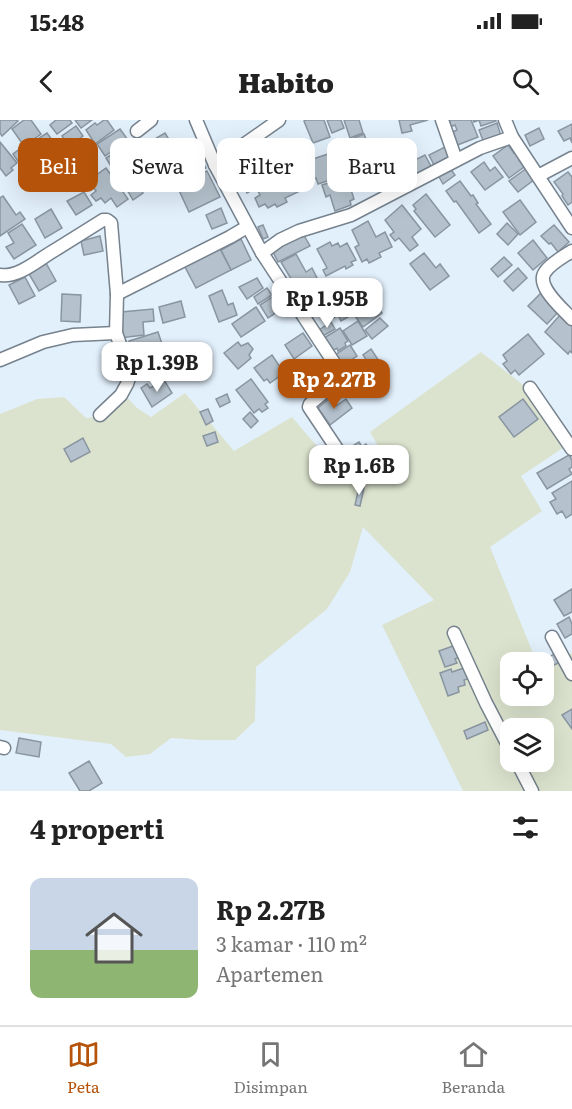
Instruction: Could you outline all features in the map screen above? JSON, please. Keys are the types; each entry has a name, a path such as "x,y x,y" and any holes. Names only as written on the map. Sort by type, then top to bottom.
{"street":[{"path":"137,131 151,120"},
{"path":"196,120 215,165 262,253 342,375 309,407 353,473"},
{"path":"215,165 279,120"},
{"path":"441,120 456,160"},
{"path":"505,120 512,137 572,228"},
{"path":"262,253 280,240 299,231 351,215 480,148 512,137"},
{"path":"538,176 572,158"},
{"path":"0,275 8,276 32,266 100,221 107,220 111,224 117,294 116,333 129,378 121,396 100,415"},
{"path":"117,294 230,237 247,226"},
{"path":"572,251 551,265 543,276 547,290 572,319"},
{"path":"0,360 43,342 73,335 116,333"},
{"path":"530,388 572,449"},
{"path":"454,633 500,730"},
{"path":"552,637 572,674"},
{"path":"522,772 532,791"}],"green space":[{"path":"481,352 522,384 563,448 521,476 542,511 490,547 533,652 500,652 500,706 554,706 554,662 572,653 572,791 463,791 382,625 434,600 363,527 350,572 327,609 256,667 255,721 235,740 171,738 150,754 126,757 111,744 0,730 0,414 37,399 64,397 86,418 104,416 124,394 137,408 151,417 185,393 234,451 292,417 333,465 358,481 376,479 391,468 370,432"}],"building":[{"path":"0,120 17,120 18,121 2,136"},
{"path":"24,120 31,120 41,134 35,138 18,138 12,129"},
{"path":"56,120 70,120 72,123 57,134 50,125"},
{"path":"75,120 92,120 81,128"},
{"path":"107,120 114,130 98,142 98,138 91,138 86,130 95,123 97,125"},
{"path":"324,120 330,137 315,142 315,138 311,138 304,121"},
{"path":"327,120 341,120 344,128 332,133"},
{"path":"344,120 359,120 363,133 350,138"},
{"path":"399,120 428,120 410,125 412,131 402,133"},
{"path":"442,120 471,120 478,137 455,146 450,133 457,130 455,125 445,129"},
{"path":"479,120 496,120 496,121 481,126"},
{"path":"497,123 501,136 484,143 479,130"},
{"path":"572,124 572,143 570,138 564,141 558,131"},
{"path":"76,126 83,136 63,138 62,136"},
{"path":"539,128 544,139 530,146 525,135"},
{"path":"120,129 127,138 110,138 110,153 105,156 98,143"},
{"path":"47,133 51,138 39,138"},
{"path":"165,133 168,138 156,138"},
{"path":"364,134 366,138 354,138"},
{"path":"0,142 17,163 6,176 0,168"},
{"path":"508,145 522,158 519,160 524,167 509,178 493,156"},
{"path":"445,147 451,159 435,167 429,155"},
{"path":"18,150 18,161 13,154"},
{"path":"327,154 327,181 318,184 315,178 315,158"},
{"path":"425,155 432,168 417,175 417,159"},
{"path":"484,162 490,171 495,167 503,177 485,190 471,172"},
{"path":"449,167 455,175 443,184 438,175"},
{"path":"106,168 110,174 110,192 123,192 128,199 117,207 111,198 105,203 101,198 96,201 91,195 98,192 98,174"},
{"path":"527,168 535,179 518,192 509,181"},
{"path":"207,171 220,197 189,212 180,192 205,192 205,172"},
{"path":"568,172 572,177 572,202 568,205 554,182"},
{"path":"460,181 471,196 473,195 478,203 476,204 491,224 479,233 446,191"},
{"path":"327,183 327,192 352,192 354,199 350,201 351,205 335,211 330,195 326,197 322,185"},
{"path":"84,192 92,205 76,215 67,201"},
{"path":"128,192 142,192 143,193 133,200"},
{"path":"258,192 298,192 285,198 287,202 268,208 265,204 259,207 255,198 260,195"},
{"path":"426,194 450,225 435,237 414,211 416,209 413,205"},
{"path":"3,196 16,215 20,212 25,219 0,236 0,198"},
{"path":"520,200 536,222 520,235 503,212"},
{"path":"402,205 421,229 412,237 418,245 410,251 399,238 395,241 390,235 394,232 385,220"},
{"path":"221,208 227,223 212,229 206,215"},
{"path":"51,209 62,228 45,238 35,219"},
{"path":"368,221 376,237 385,232 392,247 379,253 381,257 369,263 367,259 362,262 355,247 359,245 352,230"},
{"path":"507,223 518,234 508,245 497,234"},
{"path":"22,224 36,245 14,259 6,247 14,243 8,233"},
{"path":"263,225 268,237 263,239 258,227"},
{"path":"554,225 569,242 558,252 541,236"},
{"path":"302,232 310,246 278,262 271,248"},
{"path":"100,236 103,251 84,255 81,241"},
{"path":"241,239 251,260 231,270 221,250"},
{"path":"533,240 547,258 533,270 518,253"},
{"path":"330,242 332,246 338,243 340,247 347,243 356,260 351,262 353,265 346,269 345,266 326,276 323,270 327,268 317,249"},
{"path":"219,247 231,270 196,288 184,265"},
{"path":"424,253 436,268 440,264 449,276 430,290 410,264"},
{"path":"296,254 306,272 312,268 317,278 297,289 281,262"},
{"path":"504,257 512,265 498,277 491,269"},
{"path":"46,263 56,281 39,291 29,274"},
{"path":"518,268 527,278 513,291 504,281"},
{"path":"25,277 35,296 19,304 9,285"},
{"path":"257,278 263,288 247,299 239,287"},
{"path":"322,279 329,294 308,305 305,300 301,302 296,294"},
{"path":"267,288 272,295 258,304 254,297"},
{"path":"222,290 228,305 233,303 237,315 219,322 209,296"},
{"path":"280,292 288,305 268,318 260,305"},
{"path":"542,292 561,309 547,324 528,306"},
{"path":"62,294 81,295 80,322 61,321"},
{"path":"351,294 360,310 341,321 338,315 333,318 327,308"},
{"path":"181,301 185,317 163,323 159,307"},
{"path":"374,302 382,313 363,327 355,316"},
{"path":"256,307 265,321 241,337 232,324"},
{"path":"153,309 154,321 143,322 144,335 120,338 121,312"},
{"path":"560,315 572,326 572,353 570,351 568,354 545,332"},
{"path":"380,318 388,326 372,339 365,330"},
{"path":"358,321 367,336 352,345 343,331"},
{"path":"331,322 335,329 323,336 319,330"},
{"path":"340,328 348,341 345,343 346,346 338,351 337,348 332,351 324,338"},
{"path":"158,332 164,350 134,360 129,341"},
{"path":"303,333 312,346 294,359 285,345"},
{"path":"528,334 544,354 519,375 515,370 511,374 503,364 507,361 503,355"},
{"path":"238,342 241,346 248,343 253,349 249,355 251,358 238,369 224,353"},
{"path":"350,345 357,356 342,366 335,355"},
{"path":"371,349 379,361 371,367 363,355"},
{"path":"272,355 284,373 270,383 267,379 264,381 254,368"},
{"path":"324,364 333,378 315,390 306,376"},
{"path":"251,379 268,402 265,404 268,408 262,412 259,409 254,413 236,390"},
{"path":"164,380 172,393 152,407 141,388 147,384 150,388"},
{"path":"227,394 230,402 220,407 216,399"},
{"path":"330,398 336,406 346,399 352,408 330,425 318,408"},
{"path":"523,399 538,419 514,437 499,417"},
{"path":"208,409 213,421 206,425 200,412"},
{"path":"250,412 258,421 251,428 243,419"},
{"path":"215,432 218,442 207,446 203,436"},
{"path":"83,438 90,452 71,462 64,449"},
{"path":"359,442 362,447 366,444 381,467 378,469 374,463 362,471 353,456 351,457 346,450"},
{"path":"569,455 572,467 569,469 572,474 547,489 537,473"},
{"path":"572,481 572,514 566,518 562,511 557,514 550,502 556,499 552,493"},
{"path":"359,487 364,488 360,506 355,505"},
{"path":"572,589 572,612 564,616 554,600"},
{"path":"569,617 572,634 565,638 557,624"},
{"path":"456,645 460,657 455,659 457,663 445,667 439,651"},
{"path":"558,652 562,661 554,665 554,654"},
{"path":"464,668 468,679 464,680 465,685 458,687 459,692 448,696 440,673"},
{"path":"572,709 572,729 562,715"},
{"path":"485,722 488,730 467,739 464,731"},
{"path":"19,738 41,742 39,757 16,753"},
{"path":"89,761 102,783 89,791 80,791 69,773"}]}
